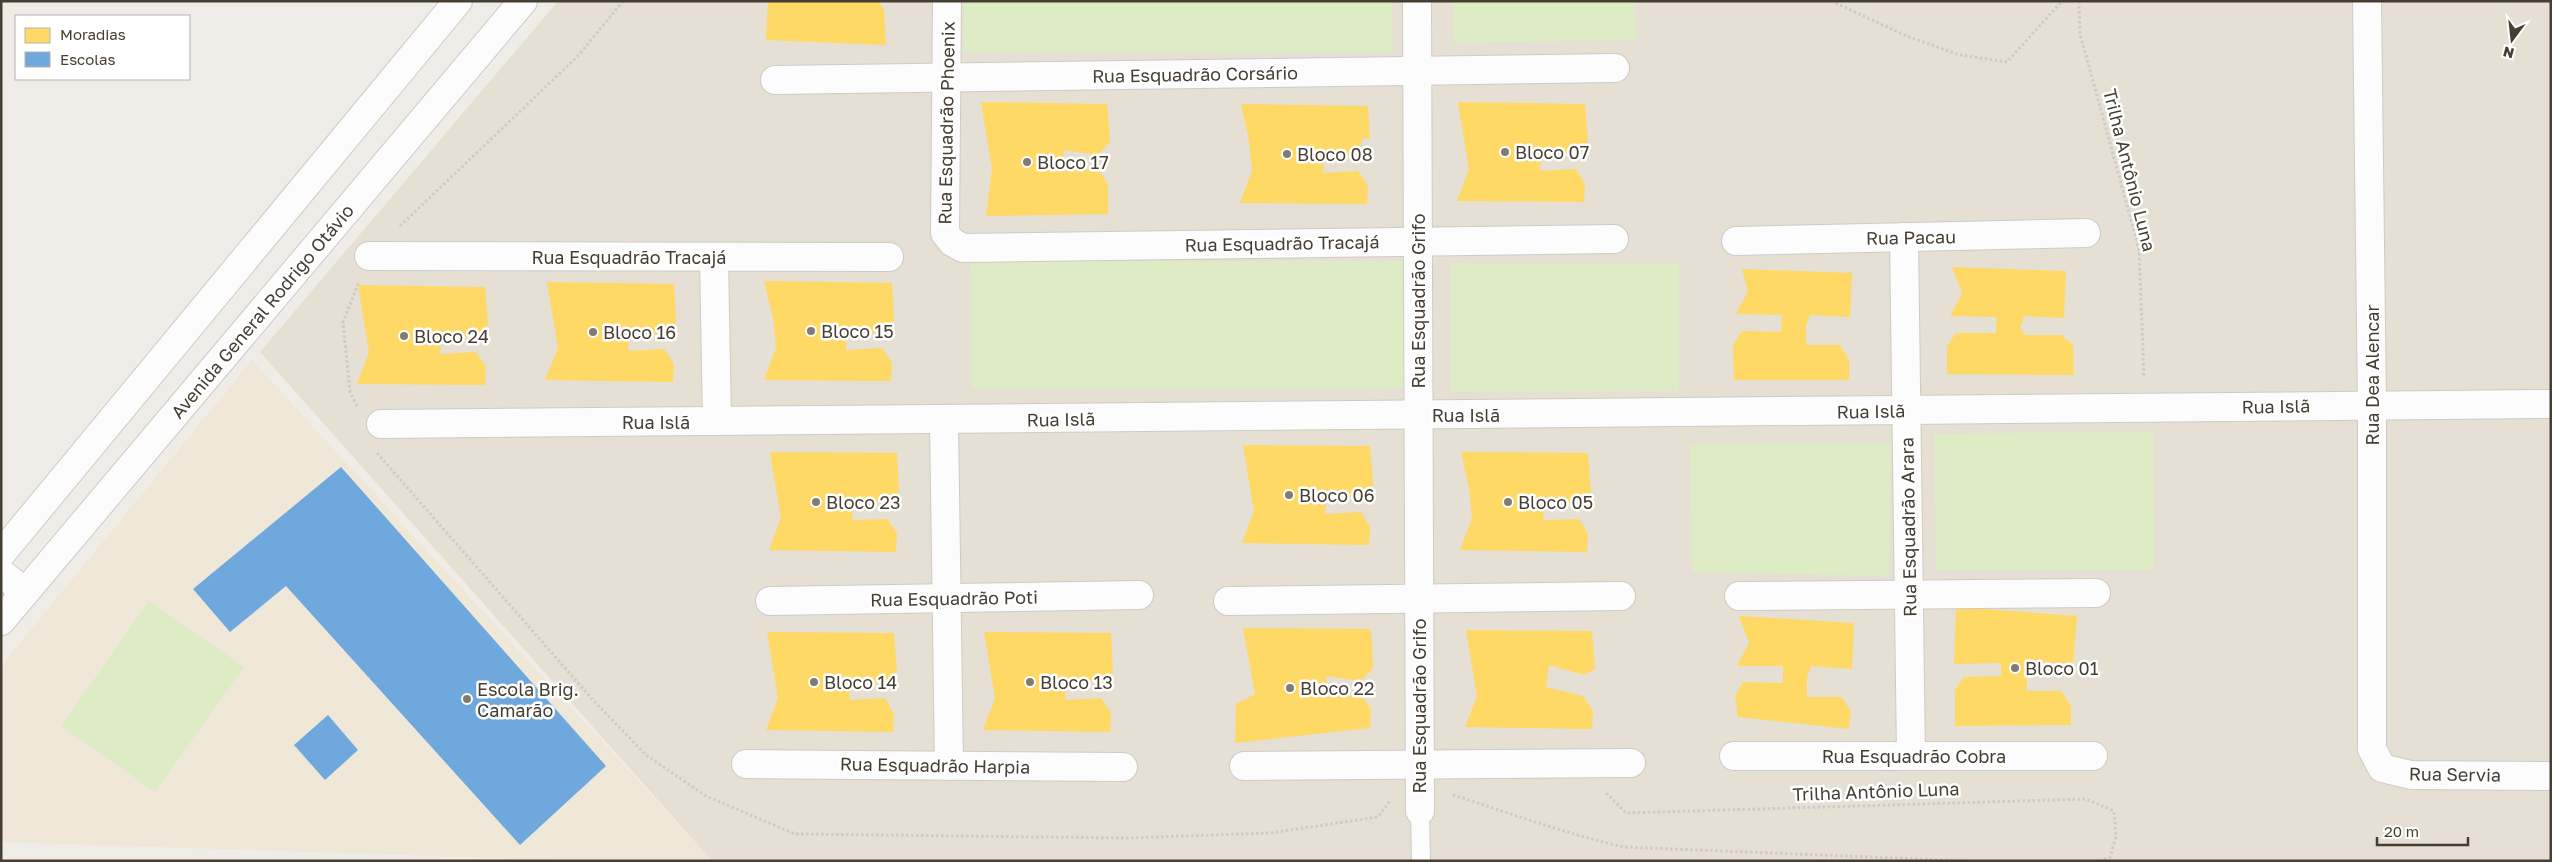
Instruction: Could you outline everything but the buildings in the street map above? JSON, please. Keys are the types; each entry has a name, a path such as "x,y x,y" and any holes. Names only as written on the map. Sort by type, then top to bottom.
{"street":[{"path":"1,554 458,1"},
{"name":"Avenida General Rodrigo Otávio","path":"1,621 523,1"},
{"name":"Rua Esquadrão Phoenix","path":"947,1 948,77 945,232 952,242"},
{"name":"Rua Esquadrão Grifo","path":"1417,1 1420,812"},
{"name":"Rua Dea Alencar","path":"2368,1 2372,405 2372,749"},
{"name":"Rua Esquadrão Corsário","path":"775,80 1615,68"},
{"name":"Rua Pacau","path":"1736,241 2086,233"},
{"name":"Rua Esquadrão Arara","path":"1904,237 1911,756"},
{"name":"Rua Esquadrão Tracajá","path":"952,242 962,248 1614,239"},
{"name":"Rua Esquadrão Tracajá","path":"370,256 714,258 889,256"},
{"path":"714,258 718,421"},
{"name":"Rua Islã","path":"381,424 2551,404"},
{"path":"944,420 949,766"},
{"path":"1,573 25,592"},
{"path":"1739,596 2096,594"},
{"name":"Rua Esquadrão Poti","path":"770,601 1139,595"},
{"path":"1228,601 1621,596"},
{"name":"Rua Servia","path":"2372,749 2382,768 2411,775 2551,776"},
{"name":"Rua Esquadrão Cobra","path":"1734,756 2093,756"},
{"path":"1244,766 1420,763 1631,763"},
{"name":"Rua Esquadrão Harpia","path":"746,764 1123,767"}],"lane":[{"path":"1420,812 1420,861"}],"path":[{"path":"1831,1 1909,37 1960,55 2007,62 2062,1"},
{"name":"Trilha Antônio Luna","path":"2079,1 2080,34 2139,249 2145,408"},
{"name":"Trilha Antônio Luna","path":"1600,787 1626,813 2086,798 2114,811 2116,837 2110,857 2100,861"}],"shaded area":[{"path":"558,1 2551,1 2551,861 712,861 260,352"},
{"path":"252,360 712,861 584,861 1,842 1,666"}],"green space":[{"path":"964,1 1392,1 1393,52 964,52"},
{"path":"1453,1 1635,1 1636,40 1453,43"},
{"path":"971,261 1404,261 1404,388 972,388"},
{"path":"1451,263 1679,263 1679,391 1451,391"},
{"path":"2153,431 2154,570 1936,570 1934,434"},
{"path":"1891,443 1889,576 1692,572 1690,445"},
{"path":"149,601 244,667 155,792 61,726"}],"place":[{"name":"Bloco 07","path":"1505,152"},
{"name":"Bloco 08","path":"1287,154"},
{"name":"Bloco 17","path":"1027,162"},
{"name":"Bloco 15","path":"811,331"},
{"name":"Bloco 16","path":"593,332"},
{"name":"Bloco 24","path":"404,336"},
{"name":"Bloco 06","path":"1289,495"},
{"name":"Bloco 23","path":"816,502"},
{"name":"Bloco 05","path":"1508,502"},
{"name":"Bloco 01","path":"2015,668"},
{"name":"Bloco 14","path":"814,682"},
{"name":"Bloco 13","path":"1030,682"},
{"name":"Bloco 22","path":"1290,688"},
{"name":"Escola Brig. Camarão","path":"467,699"}]}
